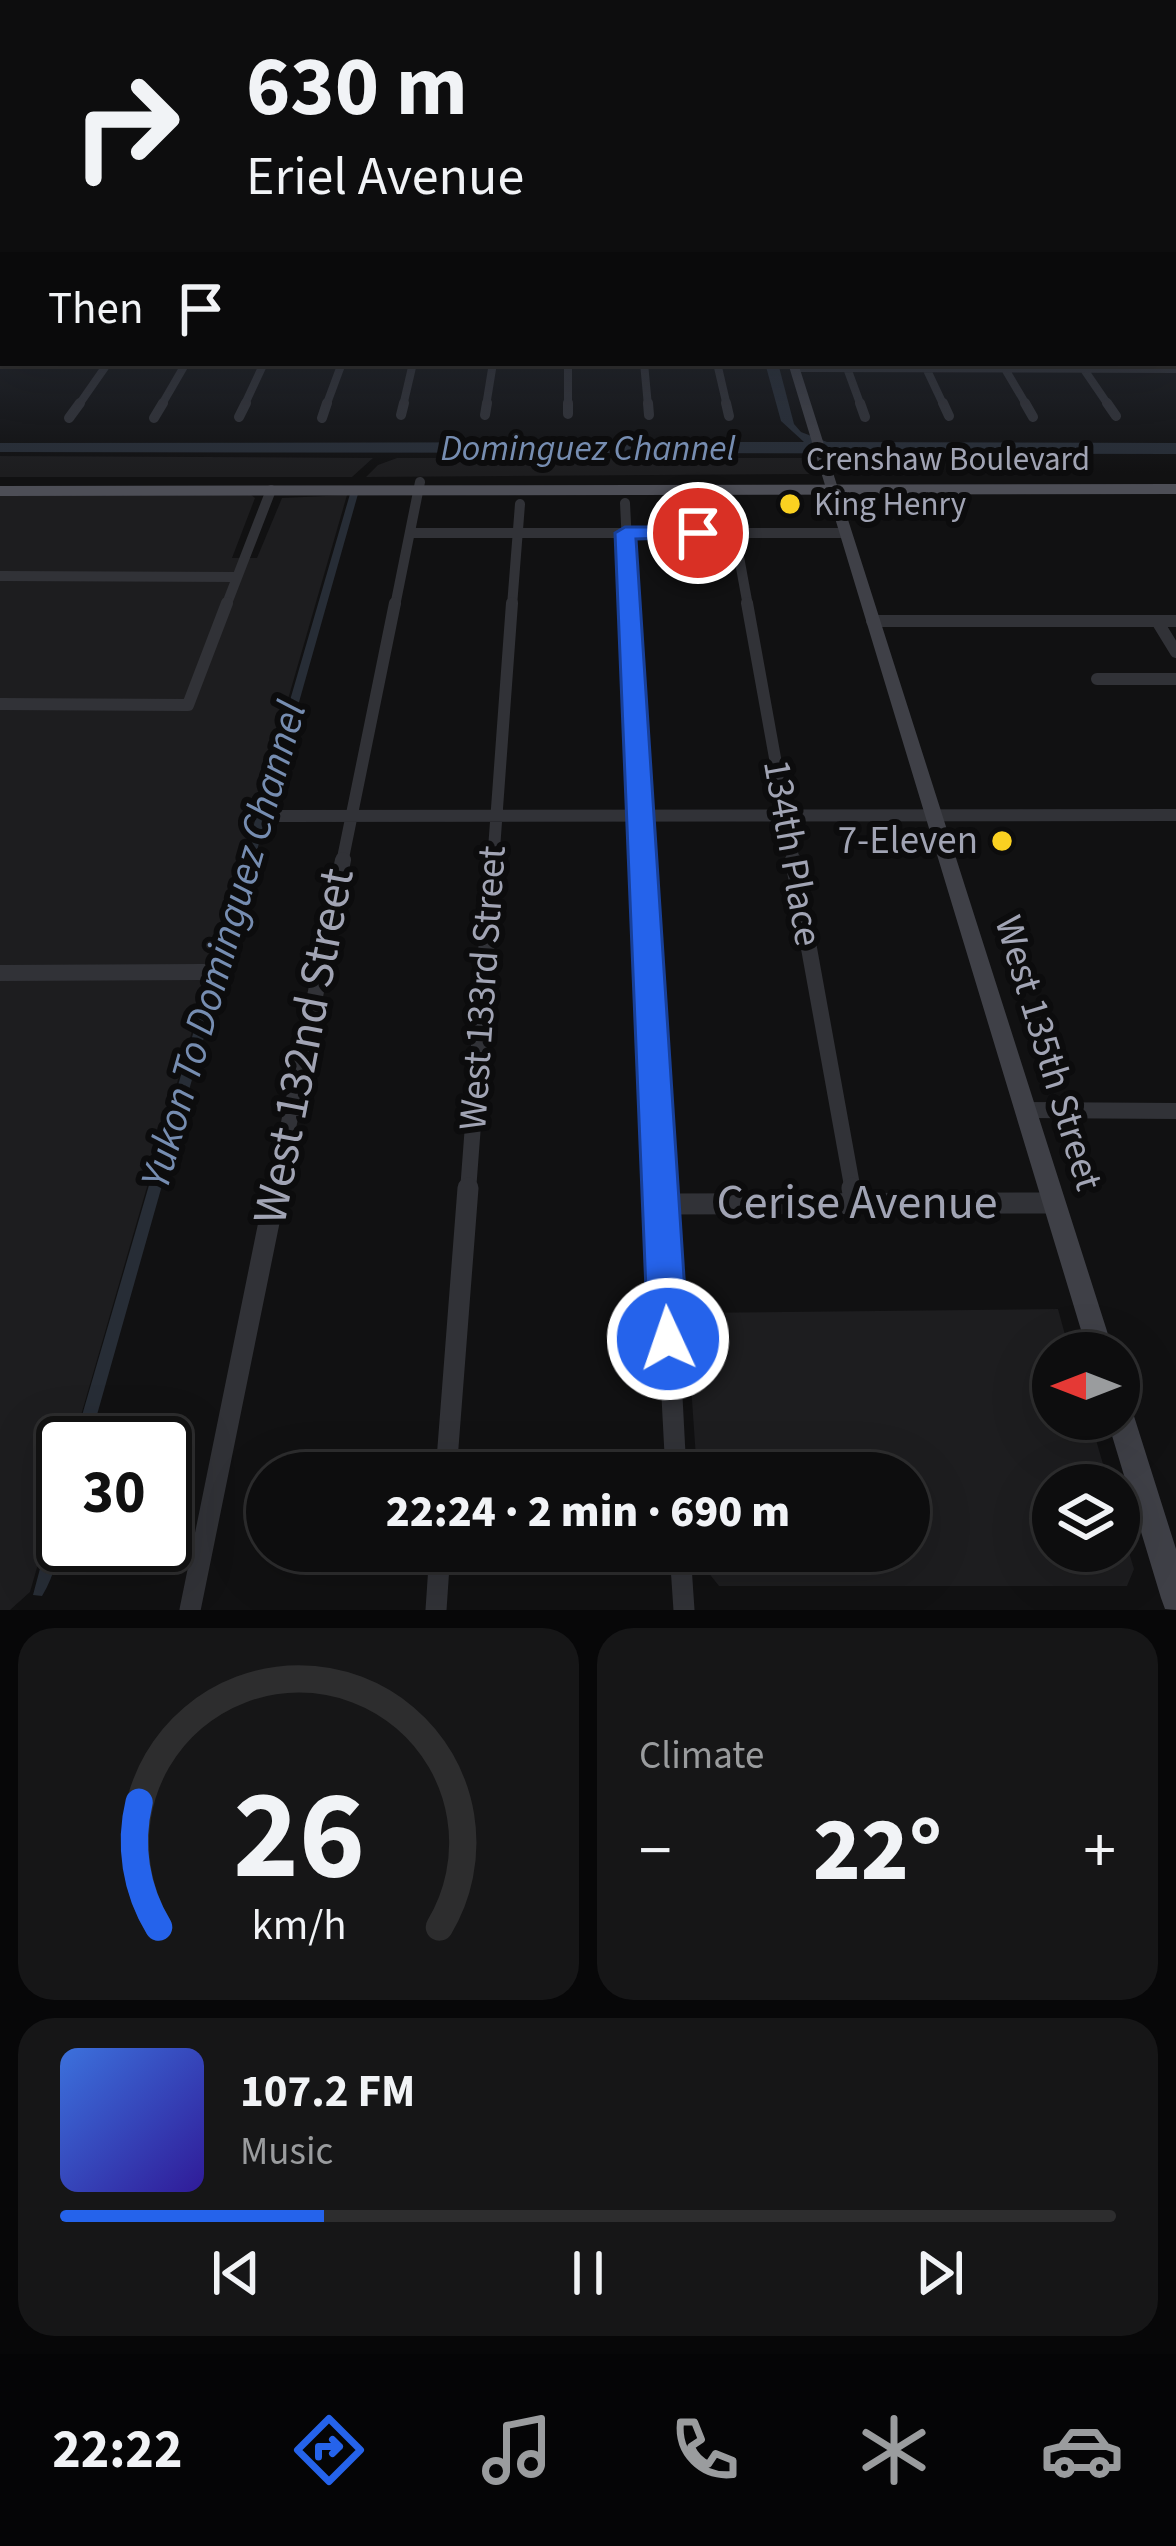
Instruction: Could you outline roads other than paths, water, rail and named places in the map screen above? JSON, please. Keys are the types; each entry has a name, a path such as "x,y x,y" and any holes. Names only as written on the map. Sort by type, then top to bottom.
{"main road":[{"name":"Crenshaw Boulevard","path":"0,486 1176,486"}],"street":[{"path":"68,418 106,366"},
{"path":"154,418 184,366"},
{"path":"239,417 263,366"},
{"path":"322,418 341,366"},
{"path":"400,416 412,366"},
{"path":"485,415 493,366"},
{"path":"568,366 568,414"},
{"path":"644,366 650,415"},
{"path":"718,366 729,416"},
{"path":"794,366 1176,369"},
{"name":"West 135th Street","path":"794,366 1094,1332"},
{"path":"847,368 865,417"},
{"path":"926,368 949,416"},
{"path":"1083,368 1116,416"},
{"path":"1005,369 1033,417"},
{"path":"1162,369 1176,385"},
{"path":"0,704 188,705 272,486"},
{"name":"West 132nd Street","path":"190,1610 419,486"},
{"name":"134th Place","path":"729,502 855,1204"},
{"path":"625,503 675,1452"},
{"name":"West 133rd Street","path":"448,1452 520,504"},
{"path":"410,533 844,533"},
{"path":"0,576 236,577"},
{"path":"872,621 1176,621"},
{"path":"1157,621 1176,652"},
{"path":"1097,679 1176,679"},
{"path":"272,816 1176,815"},
{"path":"0,973 204,972"},
{"path":"1025,1111 1176,1111"},
{"name":"Cerise Avenue","path":"660,1204 1054,1203"},
{"path":"1127,1440 1176,1598"},
{"path":"436,1610 439,1572"},
{"path":"681,1572 684,1610"}],"water":[{"name":"Dominguez Channel","path":"766,366 779,366 794,424 801,432 827,442 1176,443 1176,454 0,452 0,443 804,442 781,421"},
{"name":"Yukon To Dominguez Channel","path":"350,494 358,494 97,1416 82,1416"},
{"path":"39,1572 53,1572 42,1596 33,1595"}],"place":[{"name":"King Henry","path":"790,504"},
{"name":"7-Eleven","path":"1002,841"}]}
